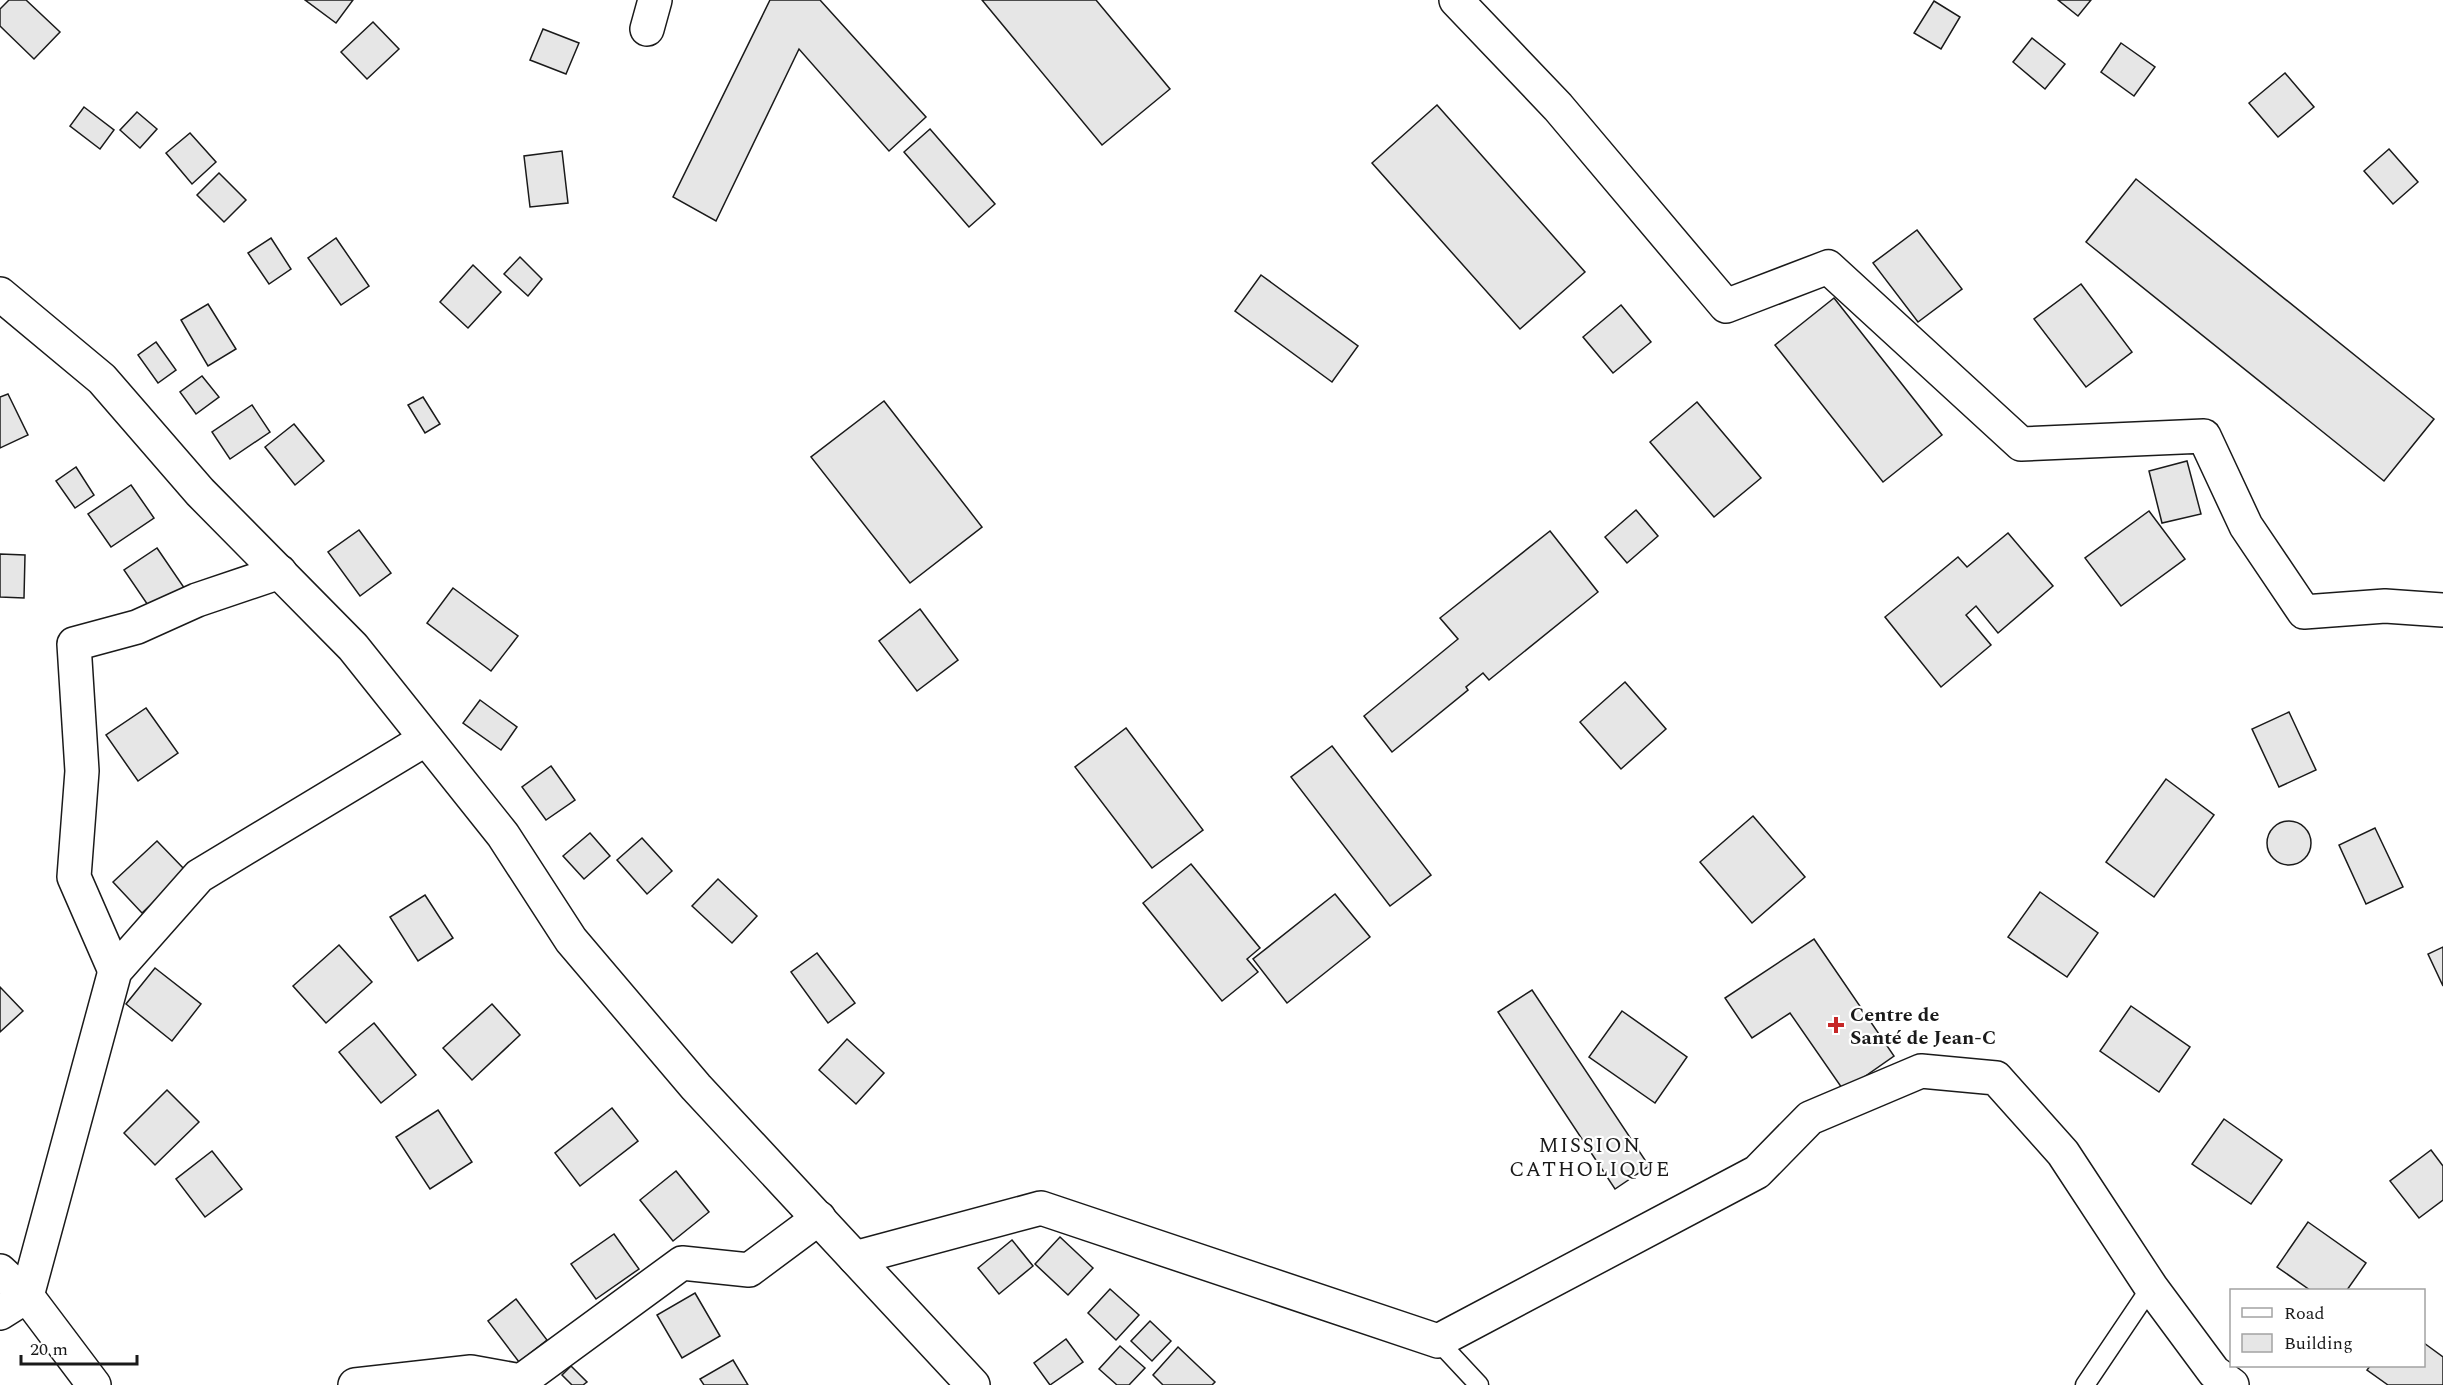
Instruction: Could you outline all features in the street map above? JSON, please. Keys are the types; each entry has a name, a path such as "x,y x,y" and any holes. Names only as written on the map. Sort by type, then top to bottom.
{"street":[{"path":"1456,0 1558,107 1726,306 1828,267 2021,444 2204,436 2246,526 2304,612 2385,606 2443,609"},
{"path":"0,294 102,379 200,492 353,647 503,835 572,940 696,1087 973,1385"},
{"path":"116,971 74,877 82,771 74,644 137,627 197,600 280,572"},
{"path":"0,1313 27,1296 116,971 199,876 426,739"},
{"path":"855,1258 1041,1208 1438,1341 1757,1172 1810,1118 1921,1071 1996,1078 2063,1153 2151,1287 2214,1372 2232,1385"},
{"path":"355,1385 471,1372 520,1381 682,1263 749,1270 819,1218"},
{"path":"0,1271 27,1296 94,1385"}],"lane":[{"path":"2085,1385 2151,1287"},
{"path":"1438,1341 1479,1385"}],"building":[{"path":"9,0 26,0 60,32 34,59 0,26 0,9"},
{"path":"305,0 353,0 336,23"},
{"path":"770,0 820,0 926,117 889,151 799,49 716,221 673,197"},
{"path":"982,0 1096,0 1170,89 1102,145"},
{"path":"2058,0 2091,0 2078,16"},
{"path":"1934,1 1960,17 1941,49 1914,33"},
{"path":"373,22 399,49 367,79 341,52"},
{"path":"543,29 579,43 566,74 530,60"},
{"path":"2032,38 2065,64 2045,89 2013,62"},
{"path":"2121,43 2155,67 2134,96 2101,72"},
{"path":"2285,73 2314,107 2278,137 2249,103"},
{"path":"1437,105 1585,272 1520,329 1372,163"},
{"path":"84,107 114,130 100,149 70,126"},
{"path":"137,112 157,129 140,148 120,130"},
{"path":"930,129 995,204 969,227 904,152"},
{"path":"190,133 216,162 192,184 166,153"},
{"path":"2389,149 2418,182 2393,204 2364,171"},
{"path":"562,151 568,203 530,207 524,156"},
{"path":"219,173 246,200 224,222 197,195"},
{"path":"2136,179 2434,419 2384,481 2086,242"},
{"path":"1917,230 1962,289 1918,322 1873,263"},
{"path":"271,238 291,269 269,284 248,253"},
{"path":"336,238 369,286 341,305 308,258"},
{"path":"520,257 542,279 528,296 504,274"},
{"path":"473,265 501,292 468,328 440,302"},
{"path":"1261,275 1358,346 1332,382 1235,311"},
{"path":"2081,284 2132,352 2086,387 2034,319"},
{"path":"1834,298 1942,435 1883,482 1775,345"},
{"path":"208,304 236,349 208,366 181,320"},
{"path":"1621,305 1651,342 1613,373 1583,337"},
{"path":"156,342 176,370 158,383 138,355"},
{"path":"202,376 219,397 196,414 180,392"},
{"path":"8,394 28,435 0,448 0,397"},
{"path":"423,397 440,424 425,433 408,405"},
{"path":"884,401 982,527 910,583 811,457"},
{"path":"1697,402 1761,478 1714,517 1650,442"},
{"path":"252,405 270,432 230,459 212,432"},
{"path":"294,424 324,461 295,485 265,447"},
{"path":"2187,461 2201,514 2162,523 2149,471"},
{"path":"76,467 94,495 75,508 56,481"},
{"path":"131,485 154,518 111,547 88,514"},
{"path":"1636,510 1658,536 1627,563 1605,537"},
{"path":"2149,511 2185,559 2121,606 2085,558"},
{"path":"359,530 391,573 360,596 328,552"},
{"path":"1550,531 1598,592 1489,680 1483,673 1466,687 1468,690 1392,752 1364,716 1458,639 1440,618"},
{"path":"2008,533 2053,586 1998,633 1976,606 1966,615 1991,645 1941,687 1885,617 1958,557 1967,567"},
{"path":"157,548 187,592 154,614 124,570"},
{"path":"0,554 25,555 24,598 0,597"},
{"path":"453,588 518,636 491,671 427,623"},
{"path":"920,609 958,660 917,691 879,641"},
{"path":"1625,682 1666,729 1621,769 1580,722"},
{"path":"480,700 517,727 501,750 463,723"},
{"path":"146,708 178,753 138,781 106,735"},
{"path":"2289,712 2316,770 2279,787 2252,729"},
{"path":"1126,728 1203,830 1152,868 1075,767"},
{"path":"1332,746 1431,875 1390,906 1291,777"},
{"path":"551,766 575,800 546,820 522,787"},
{"path":"2166,779 2214,815 2154,897 2106,862"},
{"path":"1753,816 1805,877 1752,923 1700,862"},
{"path":"2289,821 2304,828 2311,843 2304,858 2289,865 2274,858 2267,843 2274,828"},
{"path":"2375,828 2403,887 2366,904 2339,845"},
{"path":"590,833 610,856 584,879 563,856"},
{"path":"642,838 672,871 647,894 617,860"},
{"path":"157,841 186,871 142,913 113,882"},
{"path":"1191,864 1260,948 1247,959 1258,972 1222,1001 1143,903"},
{"path":"718,879 757,916 732,943 692,906"},
{"path":"2040,892 2098,933 2067,977 2008,937"},
{"path":"1335,894 1370,937 1287,1003 1253,959"},
{"path":"425,895 453,938 418,961 390,917"},
{"name":"Centre de Santé de Jean-C","path":"1814,939 1894,1056 1844,1091 1790,1013 1752,1038 1725,998"},
{"path":"339,945 372,982 326,1023 293,986"},
{"path":"2443,947 2443,986 2428,954"},
{"path":"817,953 855,1003 828,1023 791,972"},
{"path":"155,968 201,1004 172,1041 126,1004"},
{"path":"0,987 23,1011 0,1032"},
{"path":"1532,990 1649,1166 1615,1189 1498,1012"},
{"path":"492,1004 520,1035 472,1080 443,1048"},
{"path":"2131,1006 2190,1047 2159,1092 2100,1051"},
{"path":"1622,1011 1687,1057 1655,1103 1589,1057"},
{"path":"374,1023 416,1075 381,1103 339,1052"},
{"path":"847,1039 884,1073 856,1104 819,1070"},
{"path":"167,1090 199,1122 155,1165 124,1133"},
{"path":"612,1108 638,1141 580,1186 555,1153"},
{"path":"438,1110 472,1162 430,1189 396,1137"},
{"path":"2224,1119 2282,1160 2251,1204 2192,1164"},
{"path":"2431,1150 2443,1166 2443,1200 2419,1218 2390,1181"},
{"path":"212,1151 242,1189 205,1217 176,1179"},
{"path":"676,1171 709,1212 673,1241 640,1200"},
{"path":"2308,1222 2366,1263 2348,1289 2309,1289 2277,1267"},
{"path":"614,1234 639,1269 596,1299 571,1264"},
{"path":"1060,1237 1093,1268 1068,1295 1035,1264"},
{"path":"1012,1240 1033,1266 999,1294 978,1268"},
{"path":"1110,1289 1139,1315 1116,1340 1088,1313"},
{"path":"695,1293 720,1336 682,1358 657,1315"},
{"path":"516,1299 547,1340 519,1362 488,1321"},
{"path":"1150,1321 1171,1341 1152,1361 1131,1341"},
{"path":"1066,1339 1083,1362 1050,1385 1034,1363"},
{"path":"2425,1344 2443,1357 2443,1385 2388,1385 2367,1370 2369,1367 2425,1367"},
{"path":"1120,1346 1145,1368 1129,1385 1117,1385 1099,1369"},
{"path":"1178,1347 1215,1382 1212,1385 1163,1385 1153,1375"},
{"path":"733,1360 748,1385 704,1385 700,1379"},
{"path":"571,1366 587,1382 583,1385 572,1385 562,1375"}],"place":[{"name":"Centre de Santé de Jean-C","path":"1836,1025"}],"district":[{"name":"MISSION CATHOLIQUE","path":"1590,1157"}]}
